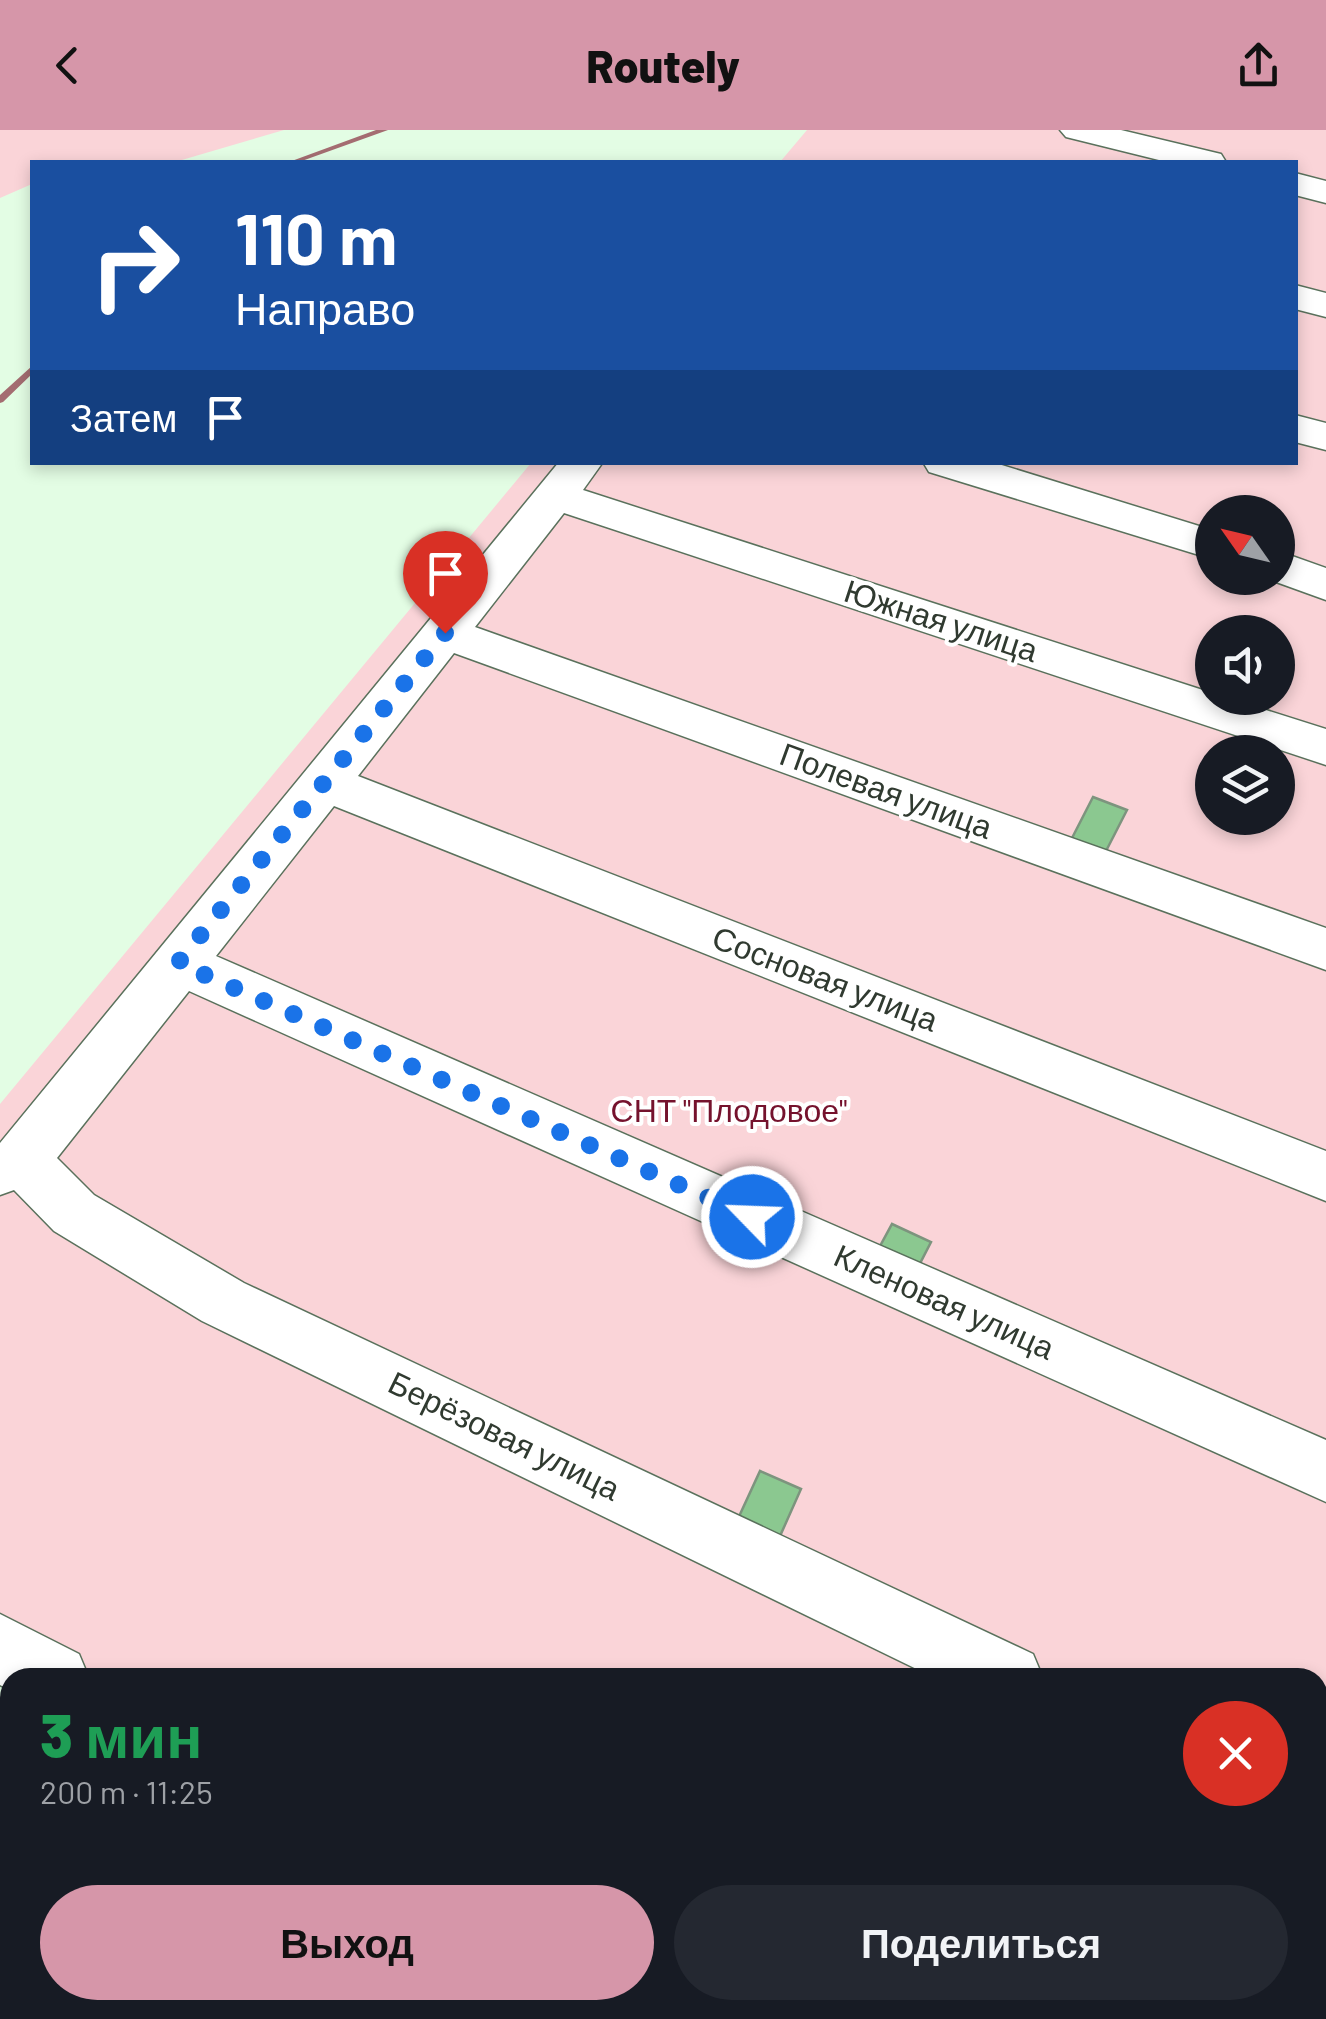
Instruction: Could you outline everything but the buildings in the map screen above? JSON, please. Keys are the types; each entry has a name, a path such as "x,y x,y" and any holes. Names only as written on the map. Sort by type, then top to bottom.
{"lane":[{"path":"1078,130 1200,160"},
{"path":"1298,185 1326,192"},
{"path":"1298,298 1326,306"},
{"path":"1298,429 1326,436"},
{"path":"954,465 1195,541"},
{"path":"11,1165 569,479"},
{"name":"Южная улица","path":"569,479 1326,746"},
{"path":"1295,573 1326,585"},
{"name":"Полевая улица","path":"445,633 1326,949"},
{"name":"Сосновая улица","path":"324,782 1326,1176"},
{"name":"Кленовая улица","path":"178,963 1326,1471"},
{"name":"Берёзовая улица","path":"11,1165 74,1213 223,1302 988,1668"},
{"path":"0,1648 37,1668"}],"green space":[{"path":"0,130 284,130 182,160 30,160 30,185 0,198"},
{"name":"СНТ \"Плодовое\"","path":"807,130 1326,130 1326,1668 0,1668 0,1104 529,465 1298,465 1298,160 782,160"}],"waterway":[{"path":"299,160 384,130"},
{"path":"0,400 30,371"}],"route":[{"path":"445,633 178,963 752,1217"}]}
